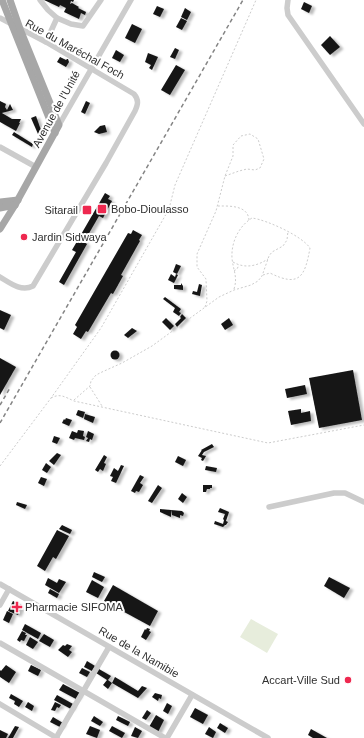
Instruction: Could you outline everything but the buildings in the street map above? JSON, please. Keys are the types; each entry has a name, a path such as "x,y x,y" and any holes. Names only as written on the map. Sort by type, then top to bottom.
{"main road":[{"path":"2,0 55,133"},
{"path":"10,0 20,29 59,124"},
{"name":"Avenue de l'Unité","path":"0,229 59,124"},
{"path":"0,202 16,202"},
{"path":"0,208 16,202"}],"street":[{"path":"5,8 10,0"},
{"path":"40,0 57,18 71,24 84,26 101,0"},
{"name":"Avenue de l'Unité","path":"59,124 131,0"},
{"path":"288,0 286,8 288,15 364,124"},
{"name":"Rue du Maréchal Foch","path":"0,18 46,42 134,94 138,99 138,105 117,144 33,286 28,289 22,288 0,277"},
{"path":"46,42 57,18"},
{"path":"0,147 36,167"},
{"path":"269,507 334,493 345,493 364,502"},
{"name":"Rue de la Namibie","path":"0,584 268,738"},
{"path":"0,605 9,590"},
{"path":"0,643 166,738 192,695"},
{"path":"0,704 56,738 109,647"}],"path":[{"path":"0,466 101,328 169,210 175,185 256,0"},
{"path":"205,308 207,301 206,279 197,267 197,254 199,247 212,221 217,206 225,176 233,156 233,145 241,136 250,134 258,139 264,158 260,168 255,170 247,169 225,176"},
{"path":"217,206 238,208 245,211 249,215 249,220"},
{"path":"74,401 90,386 96,375 122,363 152,346 219,297 255,283 262,276 270,273 280,278 292,280 297,279 304,270 310,248 308,244 288,231 252,218 241,227 237,234 232,252 234,271 237,281 234,290"},
{"path":"262,276 268,258 272,252 283,246 287,240 288,231"},
{"path":"233,262 254,266 268,258"},
{"path":"234,271 238,269 239,264"},
{"path":"90,386 102,407"},
{"path":"51,398 57,395 74,401 268,443 364,425"}],"green space":[{"path":"251,619 278,634 267,653 240,637"}],"railway":[{"path":"0,423 243,0"},
{"path":"0,405 10,388"}],"place":[{"name":"Bobo-Dioulasso","path":"102,209"},
{"name":"Sitarail","path":"87,210"},
{"name":"Jardin Sidwaya","path":"24,237"},
{"name":"Pharmacie SIFOMA","path":"17,607"},
{"name":"Accart-Ville Sud","path":"348,680"}]}
